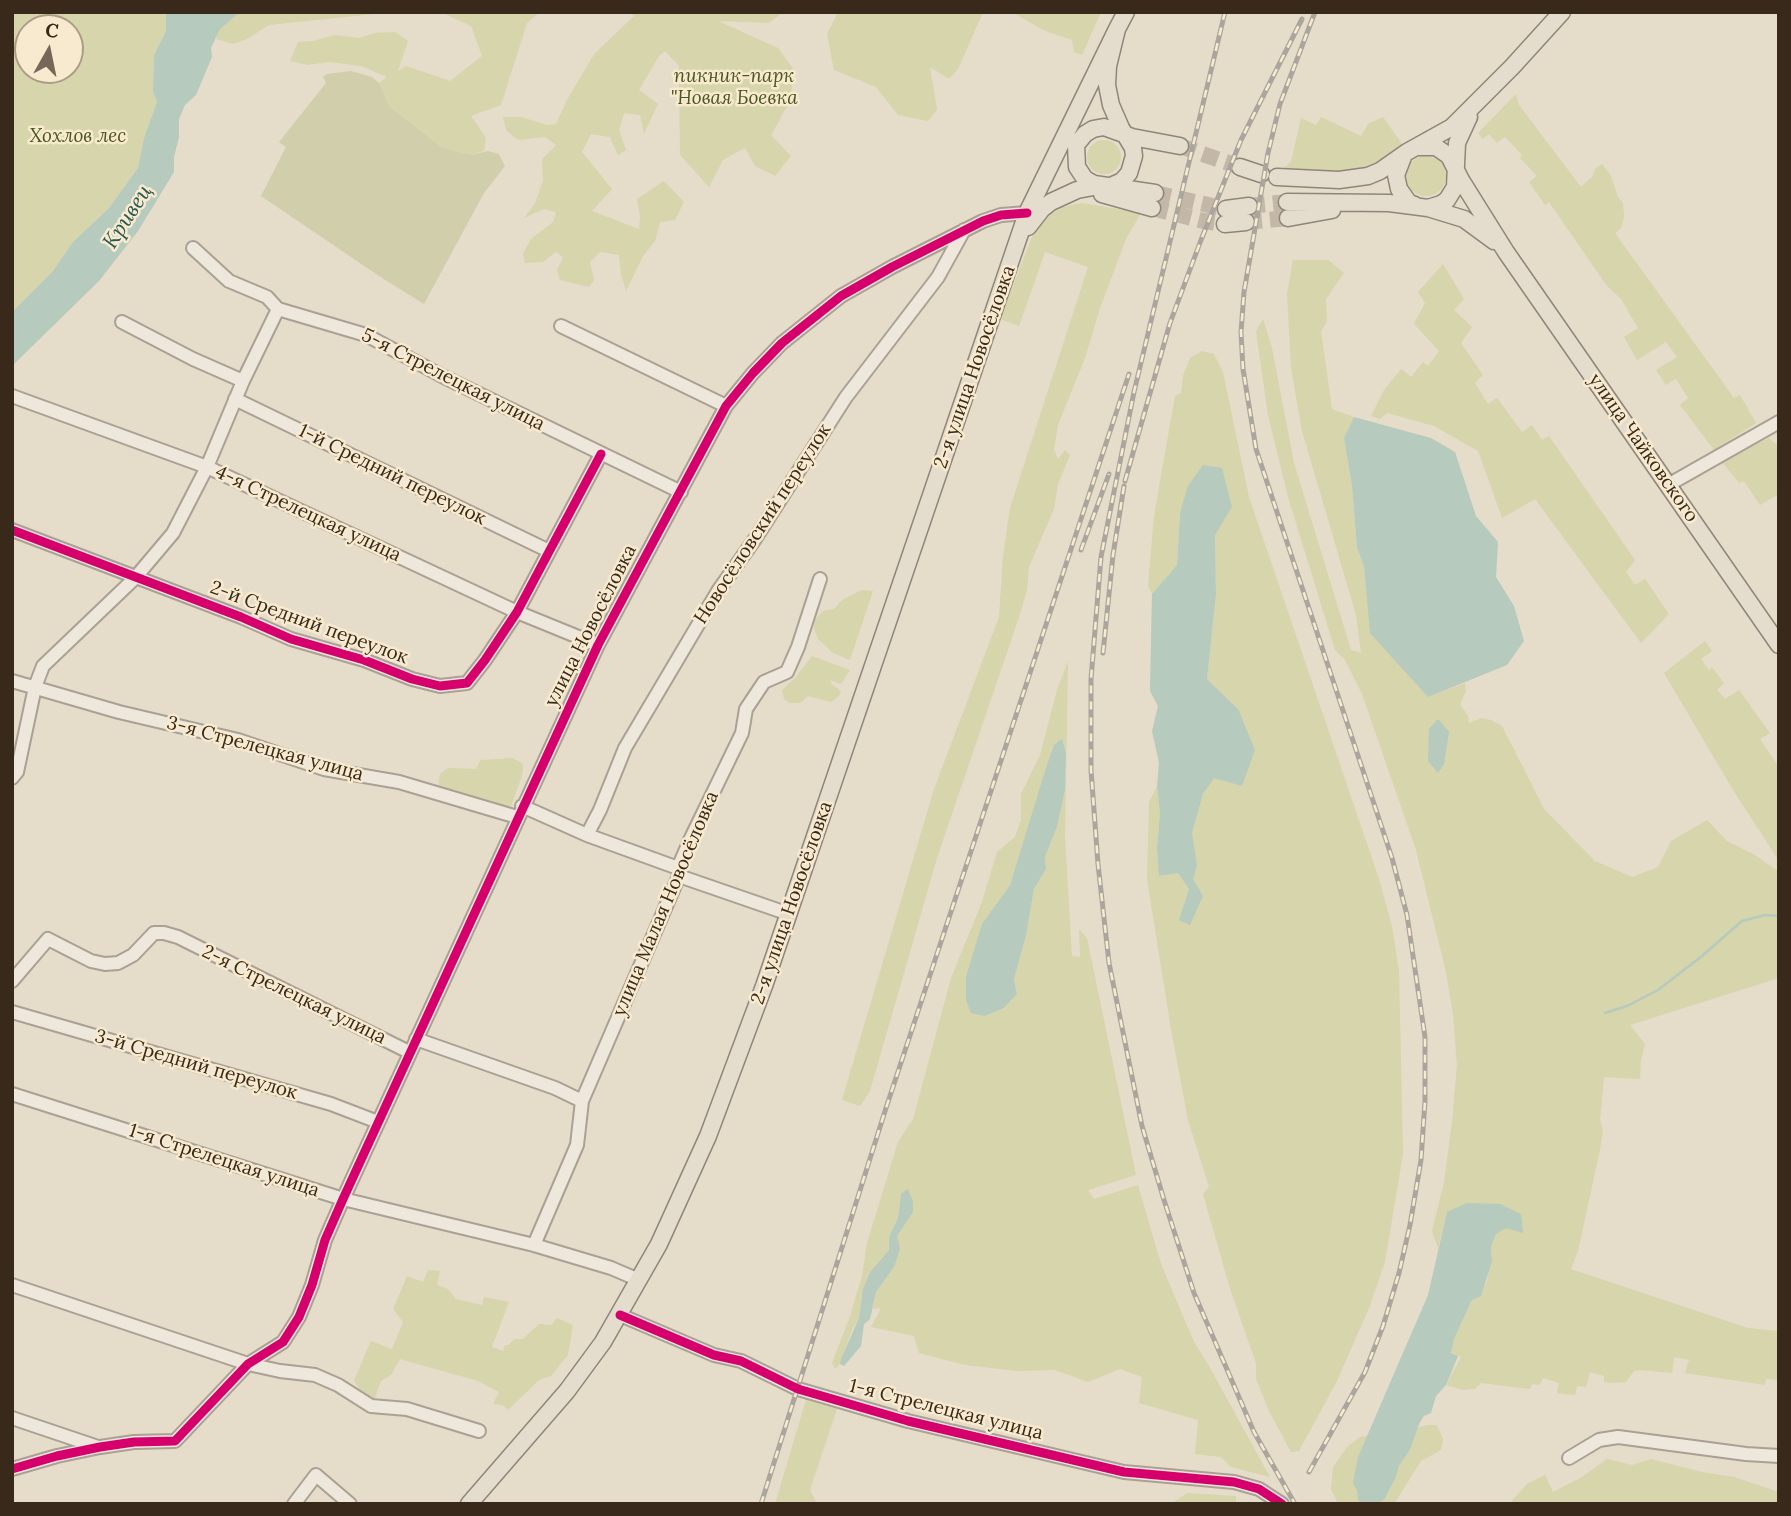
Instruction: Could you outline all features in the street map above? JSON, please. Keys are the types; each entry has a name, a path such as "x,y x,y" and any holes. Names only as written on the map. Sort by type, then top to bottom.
{"main road":[{"path":"1107,186 1122,181 1133,165 1133,148 1111,105 1107,76 1117,30 1126,12"},
{"path":"1240,167 1269,176 1307,180 1354,179 1380,171 1452,127 1480,101 1562,12"},
{"name":"2-я улица Новосёловка","path":"469,1504 567,1391 620,1315 676,1208 708,1136 789,914 1027,213 1117,30"},
{"path":"1456,169 1449,156 1436,147 1412,149 1398,166 1397,181 1402,196 1423,207 1441,204 1452,194 1455,187 1459,137 1480,101"},
{"path":"1061,197 1094,193 1154,201 1094,184 1080,173 1075,157 1080,102"},
{"path":"1076,147 1085,134 1104,127 1180,146 1136,128 1111,105"},
{"name":"2-я улица Новосёловка","path":"1035,194 1076,147"},
{"name":"улица Чайковского","path":"1456,169 1506,252 1779,645"},
{"name":"2-я улица Новосёловка","path":"1015,251 1033,220 1051,202 1077,190 1107,186"},
{"name":"улица Чайковского","path":"1288,210 1369,203 1423,207 1464,219 1488,235 1506,252"},
{"path":"1225,216 1248,214"}],"street":[{"name":"улица Новосёловка","path":"100,1447 134,1442 175,1441 248,1364 283,1342 299,1317 312,1286 325,1240 343,1199 598,645 726,406 753,373 810,318 841,296 964,230 1001,215 1027,213"},
{"name":"Новосёловский переулок","path":"587,835 625,747 718,591 755,539 846,397 937,277 964,230"},
{"name":"5-я Стрелецкая улица","path":"193,248 229,281 267,297 278,309 366,335 444,377 681,492"},
{"path":"12,778 17,772 35,687 43,666 135,578 173,533 207,467 243,381 278,309"},
{"path":"122,322 193,359 243,381"},
{"path":"561,326 726,406"},
{"name":"4-я Стрелецкая улица","path":"12,396 207,467 517,612 598,645"},
{"name":"1-й Средний переулок","path":"235,399 549,551"},
{"path":"1668,485 1779,422"},
{"name":"2-й Средний переулок","path":"12,530 241,617 291,639 440,686 467,683 517,612 601,454"},
{"name":"улица Малая Новосёловка","path":"534,1245 577,1145 582,1101 678,872 742,733 746,709 764,682 787,672 820,579"},
{"name":"3-я Стрелецкая улица","path":"12,681 119,712 238,740 324,769 399,782 520,812 587,835 789,914"},
{"name":"2-я Стрелецкая улица","path":"12,981 48,939 91,961 105,964 118,963 133,955 154,933 178,937 410,1052"},
{"name":"3-й Средний переулок","path":"12,1012 331,1104 378,1122"},
{"name":"2-я Стрелецкая улица","path":"416,1039 555,1087 582,1101"},
{"name":"1-я Стрелецкая улица","path":"12,1094 343,1199 534,1245 611,1268 639,1280"},
{"path":"12,1285 248,1364 316,1375 371,1406 407,1409 479,1431"},
{"name":"1-я Стрелецкая улица","path":"620,1315 714,1355 741,1361 798,1389 908,1421 1124,1472 1234,1482 1259,1489 1278,1500"},
{"path":"12,1418 100,1447"},
{"path":"1569,1458 1599,1440 1618,1437 1779,1456"},
{"path":"12,1469 100,1447"},
{"path":"294,1504 316,1475 350,1504"}],"green space":[{"name":"Хохлов лес","path":"12,12 166,12 166,31 154,55 153,91 157,102 144,138 138,168 109,208 73,242 53,271 12,312"},
{"path":"240,12 393,12 269,25 247,39 233,44 216,39 220,28"},
{"path":"441,12 540,12 527,23 501,105 471,116 486,138 484,151 472,155 443,148 390,107 379,83 387,77 361,66 329,62 308,65 290,61 298,42 335,35 359,38 375,33 395,32 408,41 398,71 406,66 450,81 482,56 471,26"},
{"path":"630,12 783,12 769,23 718,21 778,48 794,70 790,101 771,135 791,156 775,176 755,166 745,148 723,160 709,187 680,155 679,66 665,51 659,56 639,90 658,104 644,134 640,115 624,113 619,130 626,150 618,155 610,137 591,134 582,152 612,189 592,211 639,229 637,199 664,181 684,202 675,220 660,222 655,241 643,256 626,291 619,255 600,252 590,262 594,280 589,287 560,280 557,270 563,257 556,252 543,262 525,263 523,254 531,239 553,222 556,212 544,209 524,218 535,203 543,181 542,159 556,145 545,137 518,140 506,130 503,117 521,117 547,125 556,124 595,53 634,16"},
{"name":"пикник-парк \"Новая Боевка","path":"838,12 983,12 958,69 949,79 930,67 937,110 928,121 898,115 876,87 834,70 827,34"},
{"path":"1012,12 1101,12 1082,55 1074,52 1072,40 1043,30"},
{"path":"1516,94 1519,105 1581,187 1602,164 1611,176 1618,197 1623,203 1624,217 1621,228 1615,233 1734,398 1740,395 1756,423 1714,450 1680,405 1688,398 1676,379 1666,385 1656,370 1677,357 1666,342 1637,360 1624,337 1638,328 1621,299 1607,286 1549,202 1545,205 1529,182 1537,176 1505,137 1497,143 1489,134 1483,139 1478,133"},
{"path":"1321,117 1361,136 1368,124 1383,117 1402,144 1388,158 1352,173 1280,171 1291,162 1301,118 1316,125"},
{"path":"1104,140 1116,145 1121,157 1116,169 1104,174 1092,169 1087,157 1092,145"},
{"path":"1426,156 1434,157 1440,162 1445,168 1445,184 1440,190 1434,195 1426,196 1418,195 1412,190 1407,184 1406,176 1407,168 1412,162 1418,157"},
{"path":"1082,203 1141,213 1126,239 1100,308 1085,358 1058,425 1054,450 1058,459 1065,450 1070,455 1058,484 1054,509 1029,567 1027,590 1019,617 937,858 870,1091 860,1106 842,1100 934,789 999,617 1003,556 1010,508 1088,267 1045,252 1019,326 1000,319 1035,229 1049,215 1063,207"},
{"path":"1293,260 1328,260 1344,273 1326,299 1327,322 1321,331 1332,409 1354,417 1344,438 1352,486 1357,548 1364,566 1367,586 1404,670 1428,697 1465,683 1466,691 1460,704 1469,723 1481,718 1502,726 1544,809 1595,861 1632,877 1658,867 1671,841 1707,820 1727,841 1755,855 1779,872 1779,978 1630,1025 1645,1044 1640,1079 1604,1077 1600,1150 1578,1251 1571,1269 1748,1328 1779,1331 1779,1380 1766,1379 1765,1385 1685,1373 1689,1360 1674,1357 1672,1373 1634,1371 1626,1382 1604,1382 1604,1376 1590,1372 1586,1387 1577,1386 1575,1395 1557,1393 1559,1383 1543,1378 1540,1385 1532,1384 1530,1389 1481,1383 1475,1389 1463,1390 1446,1385 1461,1357 1451,1353 1454,1339 1472,1300 1486,1284 1492,1262 1491,1247 1496,1234 1521,1214 1447,1212 1438,1248 1432,1231 1444,1182 1452,1122 1457,1065 1453,1014 1446,972 1416,850 1362,694 1345,660 1335,650 1288,497 1268,415 1256,331 1263,319 1272,348 1294,463 1351,650 1361,653 1356,615 1302,431 1291,368 1287,294"},
{"path":"1443,264 1464,299 1454,310 1472,327 1461,343 1483,375 1475,383 1488,404 1497,398 1522,432 1532,425 1542,440 1549,436 1635,560 1626,572 1635,585 1645,579 1669,614 1641,643 1535,499 1502,518 1478,451 1434,426 1387,413 1380,419 1371,416 1384,390 1401,369 1411,377 1423,362 1428,366 1439,351 1414,324 1425,303 1418,292"},
{"path":"1202,351 1214,354 1223,372 1249,497 1380,882 1392,927 1399,971 1403,1154 1385,1262 1369,1308 1336,1383 1299,1451 1291,1452 1269,1411 1256,1379 1256,1363 1231,1292 1203,1194 1209,1187 1188,1120 1147,879 1149,802 1157,786 1160,876 1178,873 1189,889 1179,920 1193,879 1196,866 1192,833 1203,794 1214,777 1238,709 1207,679 1216,596 1215,534 1232,507 1180,513 1177,565 1152,594 1148,586 1154,516 1175,396 1181,393 1183,376 1190,358"},
{"path":"1769,438 1779,447 1779,494 1760,505 1744,481 1739,483 1722,462"},
{"path":"862,590 873,591 850,660 833,653 818,639 814,621 823,611 834,609 842,600"},
{"path":"1705,641 1712,651 1701,659 1709,670 1712,667 1724,683 1717,690 1725,699 1739,690 1770,733 1760,739 1779,767 1779,861 1733,790 1664,673"},
{"path":"812,656 850,670 841,684 830,680 841,691 839,696 831,702 808,696 800,703 790,703 784,699 782,690"},
{"path":"1068,661 1065,838 1072,956 1080,957 1079,929 1087,938 1136,1175 1088,1190 1094,1199 1138,1185 1161,1264 1194,1342 1270,1477 1231,1467 1221,1457 1195,1454 1198,1420 1139,1403 1142,1377 1120,1369 1088,1382 1055,1370 1018,1371 965,1365 919,1353 914,1336 871,1327 881,1308 873,1309 876,1292 894,1267 896,1236 913,1212 901,1194 898,1218 889,1237 889,1250 870,1272 863,1290 859,1318 840,1364 835,1369 832,1363 862,1276 867,1243 898,1142 913,1119 951,978 982,902 997,852 1015,837 1021,820 1021,794 1040,755 1057,690","holes":["1054,745 1066,754 1065,790 1057,827 1045,857 1046,869 1034,889 1026,936 1014,979 1017,994 1004,1008 985,1016 976,947 982,924 1010,885"]},
{"path":"512,758 522,763 523,767 511,806 493,806 468,798 455,790 438,788 440,774 448,768 476,769 481,760"},
{"path":"428,1270 440,1271 437,1285 448,1289 456,1299 482,1305 484,1297 509,1302 492,1347 503,1351 505,1345 509,1345 514,1339 523,1339 539,1324 551,1325 557,1318 573,1325 568,1355 551,1376 539,1380 508,1410 503,1405 493,1404 499,1392 478,1381 400,1359 391,1375 381,1381 374,1400 362,1394 354,1380 371,1341 392,1349 403,1322 393,1309 407,1276 423,1282"},
{"path":"806,1400 837,1409 810,1490 817,1504 775,1504"},
{"path":"1437,1425 1443,1439 1441,1450 1421,1461 1394,1504 1375,1504 1384,1500 1399,1466 1410,1450 1418,1428"},
{"path":"1368,1436 1358,1457 1358,1500 1364,1504 1338,1504 1331,1489 1333,1467 1347,1447 1360,1437"},
{"path":"1607,1459 1632,1465 1651,1459 1734,1477 1779,1492 1779,1504 1509,1504 1527,1484 1545,1475 1553,1492 1582,1477"},
{"path":"1187,1493 1236,1496 1236,1504 1171,1504"}],"shaded area":[{"path":"351,71 372,77 379,83 390,107 443,148 472,155 488,151 499,154 505,166 484,193 424,304 261,196 286,147 279,142 326,83 323,77"}],"water":[{"name":"Кривец","path":"166,12 240,12 220,29 211,48 212,57 196,95 185,105 179,119 174,172 138,231 99,281 12,366 12,312 53,271 73,242 109,208 138,168 144,138 157,102 153,91 154,55 166,31"},
{"path":"1354,417 1431,438 1455,452 1476,516 1498,542 1496,577 1514,606 1524,641 1507,665 1428,697 1370,633 1364,566 1357,548 1352,486 1344,438"},
{"path":"1203,465 1222,468 1232,507 1215,535 1216,595 1207,679 1238,709 1255,750 1242,786 1214,778 1203,794 1192,833 1197,866 1193,879 1203,896 1190,925 1179,920 1189,889 1178,873 1159,876 1159,763 1152,731 1158,706 1150,691 1152,594 1177,565 1180,513 1188,486"},
{"path":"1438,719 1449,732 1444,764 1438,773 1428,761 1429,729"},
{"path":"1062,739 1066,754 1065,790 1057,827 1045,857 1046,869 1034,889 1026,936 1014,979 1017,994 1004,1008 985,1016 971,1013 966,1000 966,977 982,924 1010,885 1054,745"},
{"path":"908,1189 913,1202 913,1212 897,1236 900,1249 894,1267 876,1292 870,1319 864,1324 861,1346 844,1366 840,1364 841,1359 859,1318 863,1289 870,1272 889,1250 889,1237 898,1218 901,1194"},
{"path":"1467,1203 1500,1204 1521,1214 1523,1233 1506,1228 1496,1234 1491,1247 1492,1262 1481,1296 1472,1300 1454,1339 1451,1353 1458,1356 1446,1385 1436,1396 1431,1413 1424,1416 1420,1422 1410,1450 1399,1466 1384,1500 1375,1504 1364,1504 1358,1500 1353,1483 1358,1457 1428,1295 1447,1212"}],"waterway":[{"path":"1605,1013 1627,1006 1658,990 1742,921 1765,915 1779,916"}],"tunnel":[{"path":"1180,146 1240,167"},
{"path":"1155,193 1226,209"},
{"path":"1249,206 1287,202"},
{"path":"1152,208 1225,224"},
{"path":"1246,222 1288,218"}],"railway":[{"path":"1225,12 1134,392 1101,557 1091,679 1091,770 1109,963 1142,1126 1194,1293 1254,1432 1295,1504"},
{"path":"1309,1472 1365,1372 1383,1326 1410,1225 1421,1160 1425,1101 1425,1037 1407,915 1392,858 1256,449 1243,369 1241,332 1244,292 1268,153 1280,104 1315,12"},
{"path":"1125,481 1170,323 1201,240 1241,140 1302,19"},
{"path":"761,1504 886,1108 1129,374"},
{"path":"1081,550 1109,474"},
{"path":"1103,653 1113,555 1124,486"}],"cycle path":[{"path":"12,1469 100,1447 134,1442 175,1441 248,1364 283,1342 299,1317 325,1240 343,1199 598,645 726,406 782,343 841,296 983,221 1001,215 1027,213"},
{"path":"12,530 241,617 291,639 364,660 412,679 440,686 467,683 517,612 601,454"},
{"path":"620,1315 714,1355 741,1361 798,1389 908,1421 1124,1472 1234,1482 1259,1489 1282,1504"}]}
